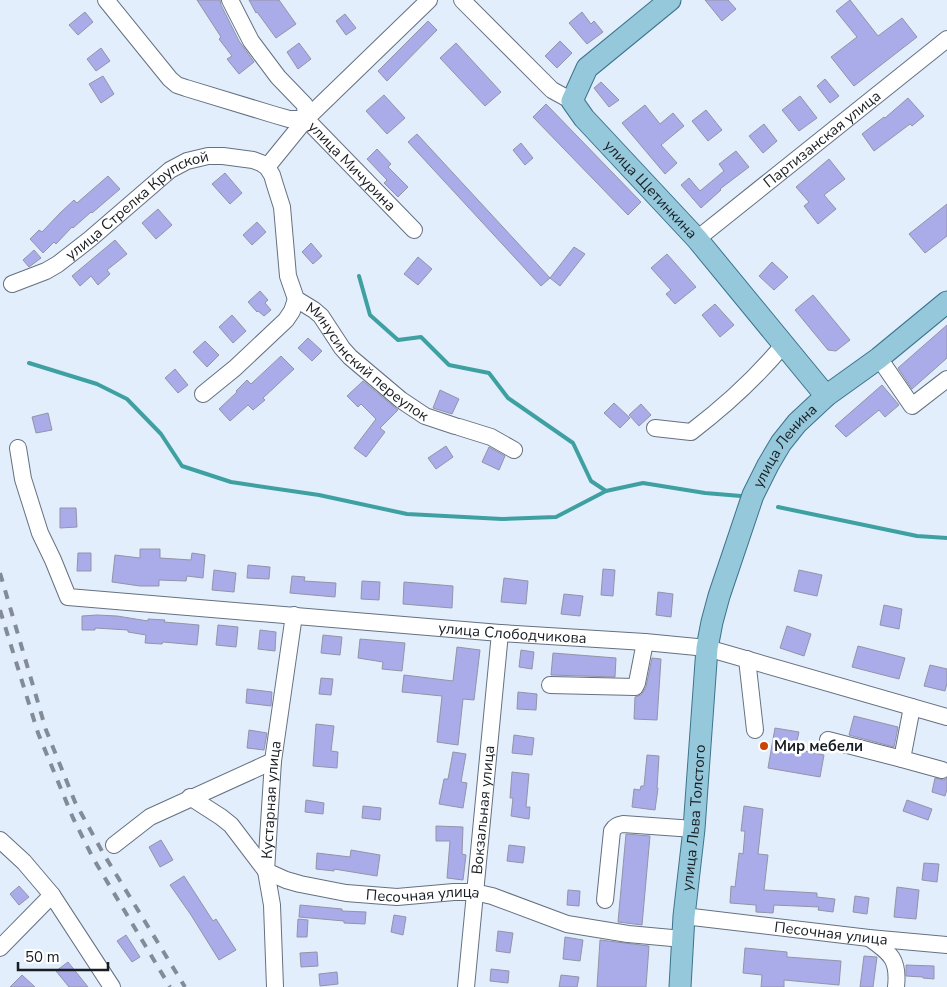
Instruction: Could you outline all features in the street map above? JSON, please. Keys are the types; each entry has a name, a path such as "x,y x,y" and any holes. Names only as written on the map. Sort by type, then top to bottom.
{"main road":[{"path":"572,101 587,68 670,0"},
{"name":"улица Щетинкина","path":"572,101 584,118 697,239 826,396"},
{"name":"улица Ленина","path":"707,648 719,596 753,495 781,443 797,423 826,396 879,358 947,302"},
{"name":"улица Льва Толстого","path":"680,987 684,916 694,830 707,648"}],"street":[{"path":"106,0 170,79 177,84 282,117 306,119"},
{"name":"улица Мичурина","path":"230,0 251,41 278,78 304,105 306,119 414,230"},
{"path":"268,168 306,119 429,0"},
{"name":"улица Щетинкина","path":"462,0 552,90 572,101"},
{"name":"Партизанская улица","path":"697,239 947,39"},
{"name":"улица Стрелка Крупской","path":"12,284 46,271 58,264 170,170 187,161 208,156 223,156 253,160 268,168"},
{"name":"Минусинский переулок","path":"268,168 282,207 288,276 296,299 321,316 342,348 401,400 425,416 491,437 514,450"},
{"path":"203,394 235,368 286,320 292,311 296,299"},
{"path":"655,428 692,432 712,416 784,344"},
{"path":"879,358 912,406 947,379"},
{"name":"улица Слободчикова","path":"18,448 23,479 40,533 54,560 68,598 707,648 947,717"},
{"name":"Кустарная улица","path":"275,987 272,905 266,871 272,761 294,615"},
{"name":"Вокзальная улица","path":"466,987 500,633"},
{"path":"550,685 635,687 645,642"},
{"path":"747,659 755,730"},
{"path":"902,759 912,706"},
{"path":"828,740 942,770"},
{"path":"114,845 150,816 272,761"},
{"name":"Песочная улица","path":"190,797 230,825 266,871 286,880 346,893 397,897 474,892 492,896 567,924 628,934 683,939"},
{"path":"605,900 614,828 623,824 694,830"},
{"path":"0,840 24,862 52,895 112,987"},
{"path":"0,948 52,895"},
{"name":"Песочная улица","path":"684,916 947,945"},
{"path":"870,938 887,951 893,960 896,967 896,987"}],"building":[{"path":"197,0 220,0 239,41 254,62 239,74 227,59 232,56 219,39 221,37"},
{"path":"249,0 279,0 296,24 276,38 256,13"},
{"path":"705,0 728,0 736,9 722,21"},
{"path":"850,0 878,36 902,18 917,37 854,86 831,57 857,37 836,11"},
{"path":"85,12 93,22 78,35 69,25"},
{"path":"582,12 591,24 594,21 603,32 587,44 569,23"},
{"path":"345,14 356,28 346,35 336,21"},
{"path":"428,21 437,30 387,81 378,71"},
{"path":"560,41 572,53 557,68 545,56"},
{"path":"299,43 311,59 298,69 287,52"},
{"path":"456,43 501,92 485,106 440,58"},
{"path":"101,48 110,61 96,71 87,59"},
{"path":"103,76 114,94 101,103 89,84"},
{"path":"825,79 839,96 830,103 817,86"},
{"path":"601,82 619,100 609,107 594,88"},
{"path":"384,95 405,118 387,134 366,111"},
{"path":"800,96 817,118 799,131 782,110"},
{"path":"908,98 924,116 874,151 862,134 885,118"},
{"path":"546,104 641,202 628,215 533,117"},
{"path":"645,105 660,124 673,113 684,126 661,145 677,163 665,174 622,123"},
{"path":"706,110 722,130 708,141 692,121"},
{"path":"764,124 777,141 763,153 749,136"},
{"path":"417,134 550,278 541,286 408,142"},
{"path":"521,143 533,158 525,165 513,150"},
{"path":"377,149 391,164 388,167 408,187 398,197 384,183 387,180 367,159"},
{"path":"736,151 749,167 720,189 701,208 681,185 689,178 700,191 724,171 719,164"},
{"path":"829,159 845,179 824,195 836,209 818,224 804,206 809,202 796,187"},
{"path":"225,173 242,193 230,204 212,184"},
{"path":"108,176 120,189 43,253 30,239 39,230 42,232 74,200 77,203"},
{"path":"947,204 947,236 925,253 909,234"},
{"path":"158,209 172,225 156,239 142,223"},
{"path":"257,222 266,232 252,245 243,235"},
{"path":"115,240 127,254 107,270 110,274 98,285 91,276 80,286 72,276"},
{"path":"311,243 322,256 313,264 302,252"},
{"path":"574,247 585,254 560,286 550,278"},
{"path":"34,250 41,258 29,267 23,260"},
{"path":"667,254 696,287 675,304 666,294 671,290 651,268"},
{"path":"418,257 432,269 418,285 404,274"},
{"path":"772,262 788,277 774,290 759,276"},
{"path":"260,291 268,300 265,303 271,310 264,316 257,312 248,302"},
{"path":"813,295 850,340 836,351 828,350 795,310"},
{"path":"715,304 734,325 720,337 702,315"},
{"path":"232,315 246,331 233,343 219,327"},
{"path":"947,325 947,358 912,389 898,368"},
{"path":"308,338 322,351 312,361 298,348"},
{"path":"205,341 219,355 207,367 193,352"},
{"path":"281,356 294,369 253,410 248,405 230,421 219,409 247,380 251,384"},
{"path":"175,369 188,385 178,393 165,378"},
{"path":"363,381 398,410 380,428 385,432 366,457 354,448 376,419 361,404 358,407 347,396"},
{"path":"882,385 899,405 885,417 879,410 846,437 835,426"},
{"path":"440,390 459,399 452,414 433,408"},
{"path":"614,403 630,418 620,428 604,413"},
{"path":"641,404 651,415 639,426 629,415"},
{"path":"48,413 52,430 36,433 32,417"},
{"path":"446,446 453,457 436,469 428,458"},
{"path":"489,447 505,456 499,470 482,462"},
{"path":"60,508 76,508 77,527 60,528"},
{"path":"140,549 160,549 160,558 191,560 192,553 205,555 203,578 187,576 186,581 159,580 159,586 140,586 112,582 115,555 140,558"},
{"path":"78,553 91,553 91,571 77,571"},
{"path":"248,565 270,567 269,579 247,578"},
{"path":"603,569 615,570 613,596 601,595"},
{"path":"214,570 236,573 234,592 212,590"},
{"path":"799,570 822,575 817,596 794,591"},
{"path":"292,576 305,577 304,581 336,583 335,597 290,593"},
{"path":"504,578 528,581 526,604 501,602"},
{"path":"362,581 380,582 379,600 361,599"},
{"path":"404,582 453,586 452,608 403,604"},
{"path":"658,592 673,594 671,617 656,615"},
{"path":"564,594 583,596 580,616 561,614"},
{"path":"884,605 902,609 899,629 880,625"},
{"path":"97,615 148,621 148,619 165,620 164,622 199,625 197,645 163,642 162,644 145,643 146,635 128,632 128,630 95,628 95,630 82,630 82,616"},
{"path":"218,625 238,627 236,647 216,645"},
{"path":"787,626 811,634 804,656 780,648"},
{"path":"260,630 276,632 275,651 258,649"},
{"path":"323,635 342,637 340,655 321,653"},
{"path":"360,639 405,643 402,671 382,669 383,662 358,658"},
{"path":"858,646 905,658 899,679 852,667"},
{"path":"457,647 480,650 474,700 463,699 458,745 437,742 442,696 402,692 404,675 453,681"},
{"path":"521,650 534,652 532,669 519,667"},
{"path":"553,653 616,658 615,677 551,675"},
{"path":"652,658 661,659 657,720 634,719 635,697 641,695 646,687"},
{"path":"930,665 947,669 945,691 924,686"},
{"path":"321,678 333,679 331,695 319,694"},
{"path":"247,689 272,692 271,706 246,703"},
{"path":"518,692 537,694 536,710 517,709"},
{"path":"854,716 898,727 894,747 849,735"},
{"path":"316,724 334,726 331,751 338,752 337,768 313,766"},
{"path":"775,728 799,732 795,749 824,755 820,777 768,768"},
{"path":"249,730 267,733 264,750 247,748"},
{"path":"514,735 534,738 532,755 512,753"},
{"path":"453,752 466,754 461,782 467,783 463,808 439,804 444,779 448,779"},
{"path":"647,755 659,756 655,810 632,807 634,789 640,790 641,786 644,786"},
{"path":"512,772 529,774 526,807 530,807 529,819 511,816 513,798 510,798"},
{"path":"935,778 944,780 947,778 945,796 932,792"},
{"path":"306,800 324,803 323,814 305,812"},
{"path":"907,800 932,809 928,820 903,811"},
{"path":"363,806 381,808 380,820 362,818"},
{"path":"744,806 763,809 758,854 768,855 764,890 817,893 817,897 835,899 833,912 818,910 819,907 774,905 773,913 756,912 756,905 730,903 731,886 735,887 739,853 743,854 745,831 741,831"},
{"path":"436,826 463,827 462,854 466,855 463,880 447,878 450,841 436,841"},
{"path":"626,834 650,836 642,925 618,922"},
{"path":"161,840 173,860 160,867 149,847"},
{"path":"509,845 525,847 523,863 507,861"},
{"path":"351,850 380,855 377,876 334,869 334,871 316,869 317,853 350,857"},
{"path":"924,863 939,864 937,882 922,880"},
{"path":"184,876 213,921 216,919 236,950 219,960 170,885"},
{"path":"19,886 29,897 19,905 10,894"},
{"path":"897,887 919,890 916,919 894,917"},
{"path":"568,890 580,891 579,906 567,905"},
{"path":"855,896 869,898 867,914 853,912"},
{"path":"300,905 342,909 342,911 366,912 365,924 299,917"},
{"path":"394,915 406,917 403,935 391,932"},
{"path":"298,919 308,920 307,937 297,937"},
{"path":"498,931 513,933 510,953 496,951"},
{"path":"126,935 140,957 132,962 117,941"},
{"path":"565,937 583,940 580,961 563,959"},
{"path":"600,940 649,946 646,987 597,987"},
{"path":"745,948 787,952 787,957 841,961 839,985 784,980 784,987 761,987 762,975 743,973"},
{"path":"317,952 318,966 301,967 300,953"},
{"path":"864,956 877,957 873,987 860,987"},
{"path":"68,962 88,987 69,987 56,971"},
{"path":"906,965 934,966 934,979 906,976"},
{"path":"491,969 509,971 508,983 490,981"},
{"path":"337,972 338,984 320,986 319,974"},
{"path":"22,975 35,987 10,987"},
{"path":"561,975 579,977 577,987 559,987"}],"waterway":[{"path":"359,276 370,315 398,340 421,337 449,365 489,373 508,398 573,443 591,481 606,491"},
{"path":"29,363 97,384 127,399 161,434 182,466 231,482 319,495 407,514 502,519 556,517 606,491 643,483 705,493 741,496"},
{"path":"778,507 917,536 947,538"}],"railway":[{"path":"0,573 46,730 75,802 103,853 185,987"},
{"path":"0,610 38,733 73,818 93,858 170,987"}],"place":[{"name":"Мир мебели","path":"764,746"}]}
